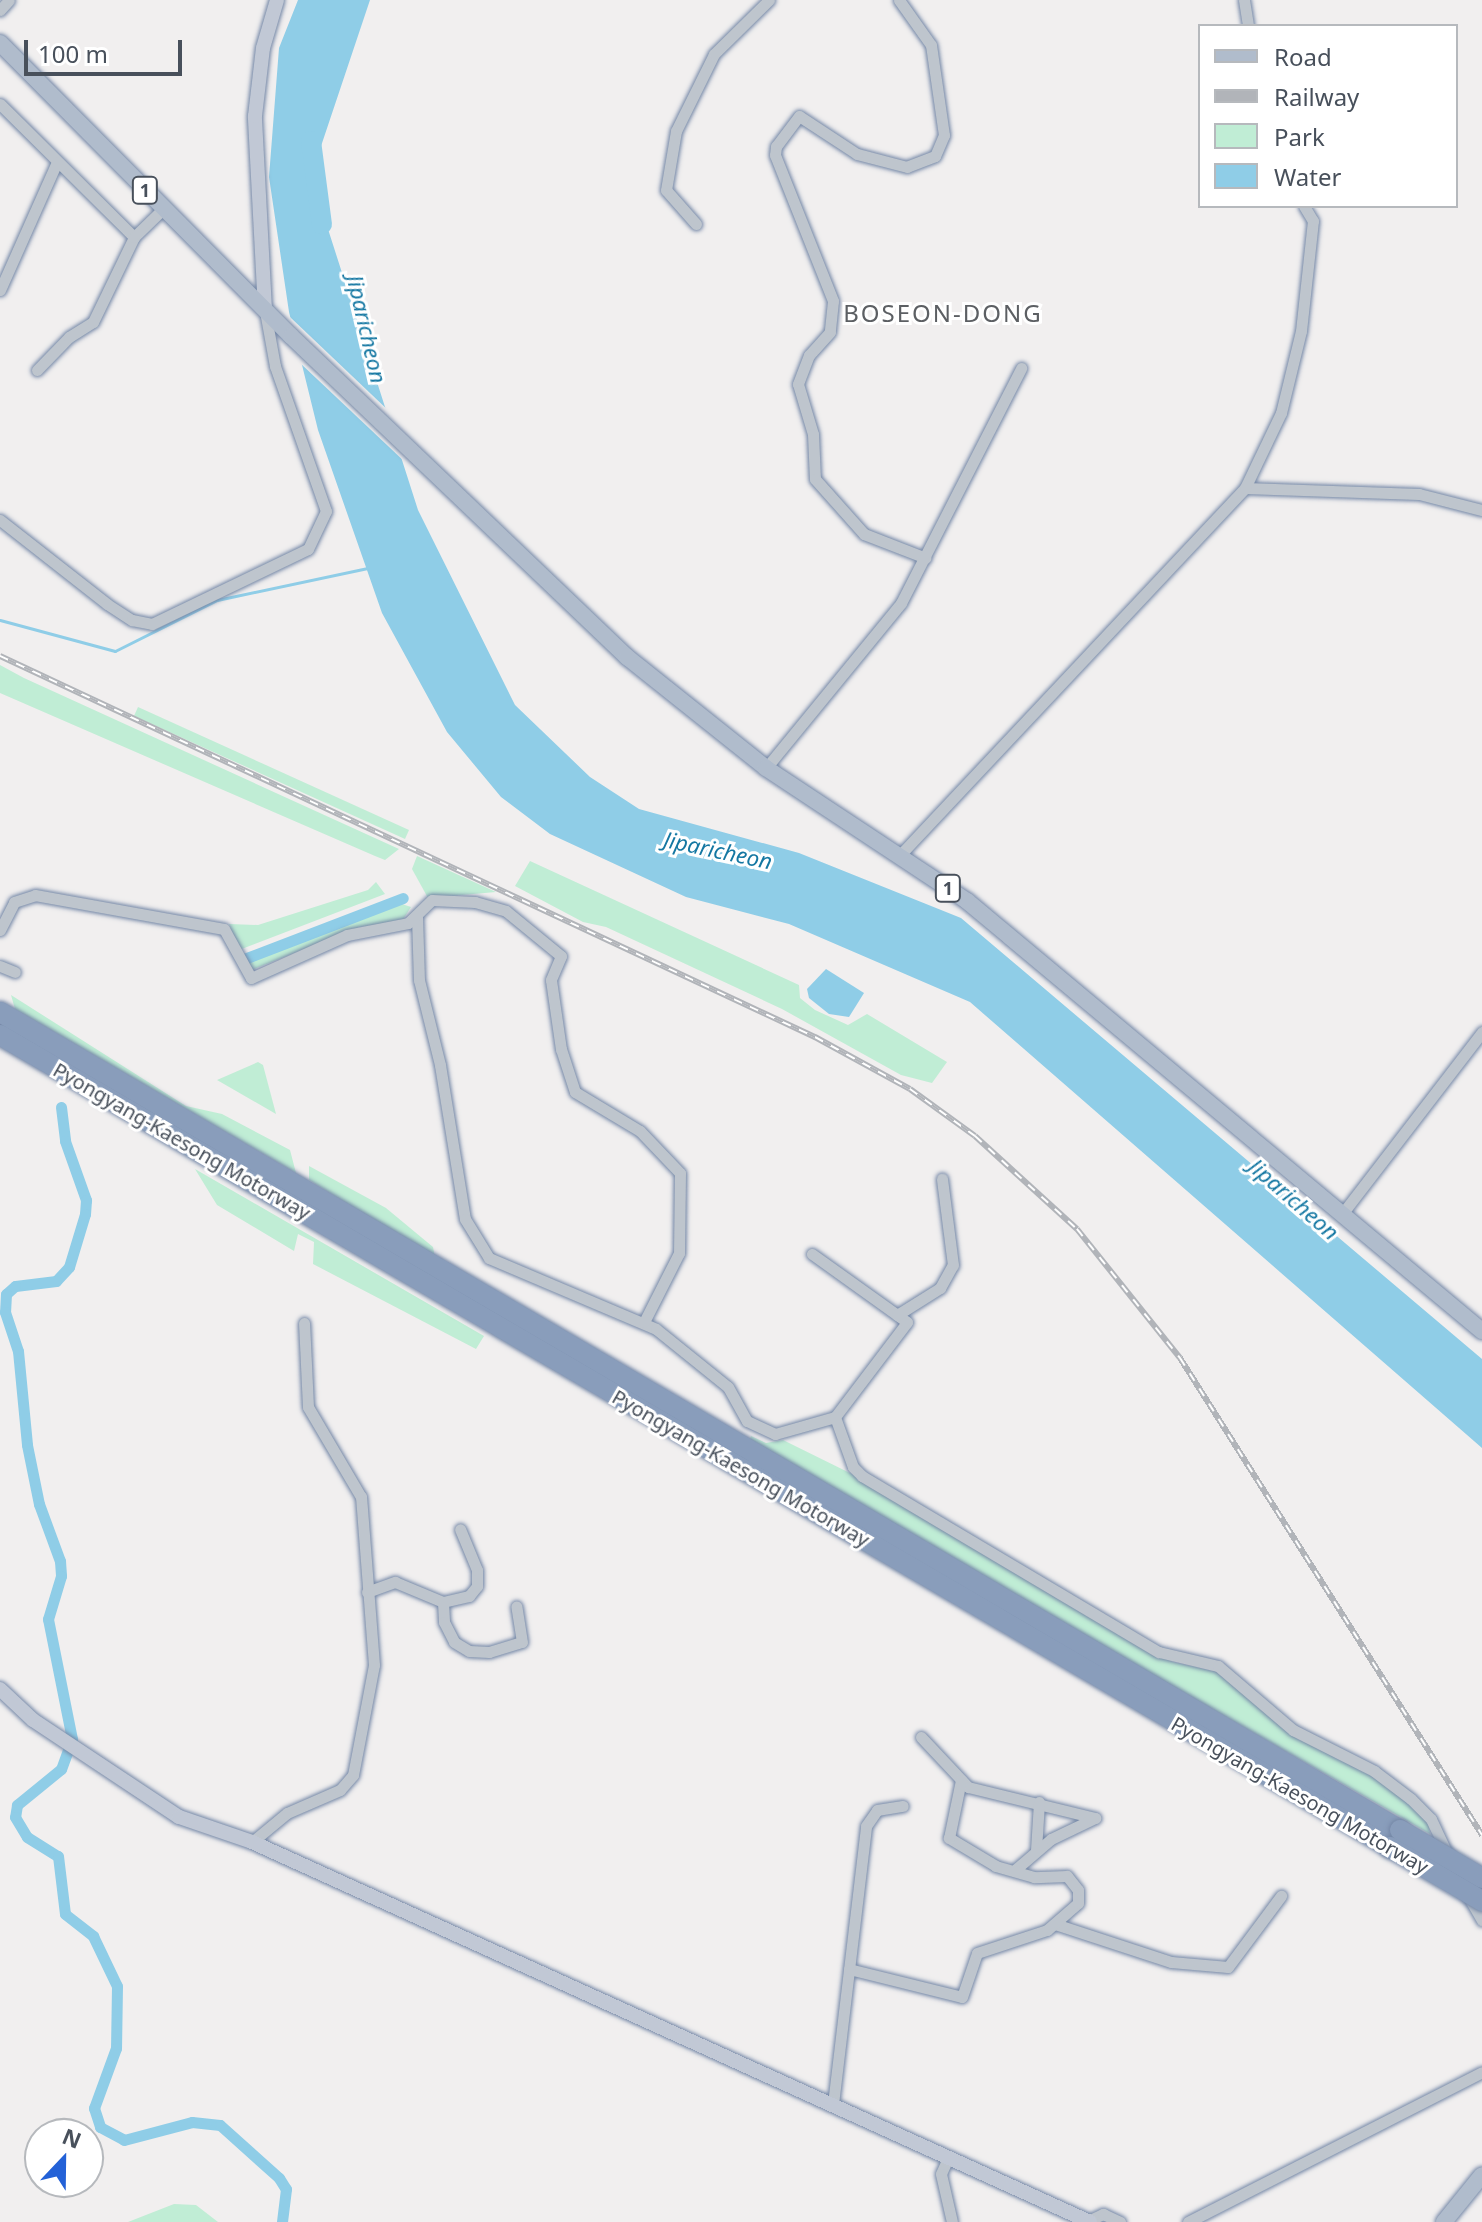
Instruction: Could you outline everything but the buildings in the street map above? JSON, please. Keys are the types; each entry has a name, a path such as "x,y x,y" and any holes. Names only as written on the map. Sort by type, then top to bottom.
{"highway":[{"name":"Pyongyang-Kaesong Motorway","path":"0,1012 1395,1838 1482,1901"},
{"name":"Pyongyang-Kaesong Motorway","path":"0,1035 1395,1838 1482,1878"}],"main road":[{"name":"1","path":"0,43 291,336 627,657 766,768 967,901 1482,1331"},
{"path":"1444,2222 1482,2175"}],"street":[{"path":"0,10 9,0"},
{"path":"0,520 107,604 132,620 152,624 308,549 326,511 275,366 265,310 255,116 263,48 277,0"},
{"path":"696,224 666,190 676,131 714,54 769,0"},
{"path":"899,0 931,45 944,135 935,156 907,167 857,154 799,116 776,146 775,155 833,301 830,332 809,355 798,384 813,434 815,479 864,534 926,558"},
{"path":"1244,0 1248,24"},
{"path":"0,104 134,237"},
{"path":"0,290 57,162"},
{"path":"37,370 69,337 93,322 134,237 164,208"},
{"path":"1305,208 1313,221"},
{"path":"899,856 1245,488 1267,450 1288,391 1301,331 1316,208"},
{"path":"766,768 901,603 1021,368"},
{"path":"1245,488 1419,494 1482,510"},
{"path":"0,930 14,902 35,895 224,929 251,978 347,935 397,926 417,917 432,900 475,902 506,911 530,926 561,956 551,980 561,1049 575,1092 640,1131 680,1173 679,1253 644,1322"},
{"path":"417,917 419,980 440,1065 468,1230 489,1258 520,1276 644,1322 721,1379 756,1429 794,1432 835,1417 907,1322 812,1254"},
{"path":"0,966 15,972"},
{"path":"1342,1214 1482,1032"},
{"path":"897,1315 940,1288 953,1265 942,1179"},
{"path":"252,1842 287,1813 340,1790 353,1775 374,1665 361,1497 308,1407 304,1323"},
{"path":"835,1417 853,1467 862,1476 1159,1652 1218,1666 1293,1730 1374,1771 1431,1819 1482,1920"},
{"path":"367,1592 395,1582 443,1602 469,1596 477,1586 477,1570 460,1529"},
{"path":"443,1602 444,1622 454,1642 479,1651 522,1642 516,1606"},
{"path":"0,1689 70,1745 179,1817 252,1842 1089,2222 1103,2214 1120,2222"},
{"path":"921,1737 961,1780 976,1790 1039,1802 1095,1818 1036,1850 1016,1869"},
{"path":"849,1969 962,1997 977,1953 1055,1924 1078,1903 1074,1880 1034,1877 1016,1869 996,1866 949,1838 961,1780"},
{"path":"1036,1850 1039,1802"},
{"path":"833,2104 869,1815 903,1806"},
{"path":"1055,1924 1171,1962 1228,1967 1281,1896"},
{"path":"1188,2222 1482,2072"},
{"path":"948,2158 941,2174 952,2222"}],"green space":[{"path":"0,665 399,849 385,860 0,693"},
{"path":"138,707 409,830 405,839 134,716"},
{"path":"417,856 496,892 428,898 412,869"},
{"path":"530,861 799,985 800,998 815,1010 848,1025 867,1014 947,1062 932,1083 901,1075 782,1009 606,927 583,922 515,886"},
{"path":"376,882 385,894 239,950 229,924 258,925 368,890"},
{"path":"399,903 411,907 402,921 360,927 249,971 245,963"},
{"path":"11,995 186,1106 222,1114 290,1150 296,1173 15,1009"},
{"path":"258,1062 263,1065 276,1114 217,1080"},
{"path":"309,1166 386,1208 433,1247 435,1258 309,1180"},
{"path":"195,1169 484,1336 476,1349 313,1264 314,1242 298,1234 294,1251 217,1205"},
{"path":"751,1436 766,1443 783,1440 858,1477 1143,1648 1173,1662 1222,1673 1298,1739 1366,1769 1404,1797 1428,1821 1430,1834 749,1443"},
{"path":"174,2204 196,2205 218,2222 128,2222"}],"water":[{"path":"298,0 370,0 311,176 418,510 515,705 590,777 639,809 799,853 961,918 1482,1359 1482,1448 970,1002 789,924 686,897 550,834 501,797 447,732 382,613 318,430 289,312 269,177 279,48"},
{"path":"826,969 864,993 849,1017 829,1014 809,998 807,989"}],"pier":[{"path":"290,317 391,413 406,463 299,362"}],"waterway":[{"name":"Jiparicheon","path":"311,141 322,224"},
{"path":"0,620 115,651 217,600 368,568"},
{"path":"244,959 403,898"},
{"path":"61,1107 65,1141 86,1200 85,1214 69,1267 56,1281 15,1286 6,1294 5,1312 18,1351 27,1445 39,1504 60,1561 61,1576 48,1619 72,1739 61,1769 17,1805 15,1817 27,1837 58,1856 65,1914 93,1936 117,1986 116,2048 94,2108 100,2127 124,2140 192,2122 220,2125 279,2178 286,2189 282,2222"}],"railway":[{"path":"0,656 815,1037 910,1089 975,1136 1077,1229 1180,1358 1482,1835"}],"district":[{"name":"BOSEON-DONG","path":"943,313"}]}
